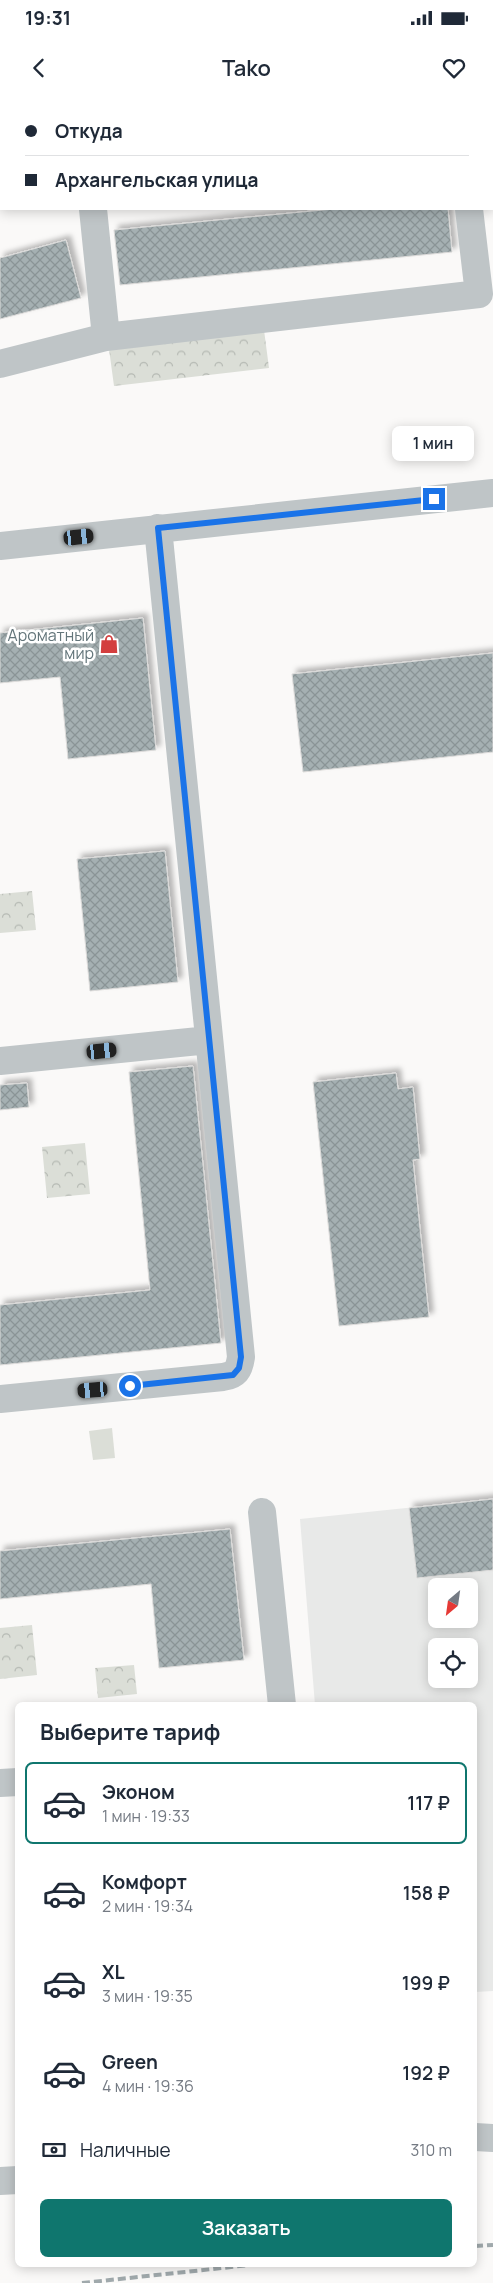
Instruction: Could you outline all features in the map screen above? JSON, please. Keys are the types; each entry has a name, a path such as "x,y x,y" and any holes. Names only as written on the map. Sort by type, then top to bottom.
{"street":[{"path":"93,210 106,338"},
{"path":"0,364 106,338 486,293 469,210"},
{"path":"0,546 493,493"},
{"path":"0,1399 223,1377 233,1375 239,1368 241,1357 158,528"},
{"path":"0,1061 209,1040"},
{"path":"262,1512 282,1702"},
{"path":"0,1784 15,1782"},
{"path":"477,2136 493,2138"},
{"path":"0,2182 15,2180"}],"shaded area":[{"path":"493,1499 493,1991 477,1992 477,1702 315,1702 300,1519"}],"green space":[{"path":"264,330 269,368 114,386 109,349"},
{"path":"32,891 36,930 0,933 0,894"},
{"path":"85,1143 90,1194 47,1198 42,1147"},
{"path":"112,1428 115,1458 93,1460 89,1431"},
{"path":"32,1625 37,1675 0,1679 0,1628"},
{"path":"134,1665 137,1694 98,1698 95,1668"}],"building":[{"path":"323,210 448,210 452,252 120,285 114,230"},
{"path":"66,240 81,298 0,319 0,258"},
{"path":"143,618 156,750 68,759 60,677 0,683 0,633"},
{"path":"493,653 493,752 303,772 292,674"},
{"path":"165,851 178,982 90,991 77,859"},
{"path":"193,1066 221,1343 0,1365 0,1305 150,1290 129,1072"},
{"path":"396,1073 398,1089 413,1087 420,1159 413,1160 429,1317 339,1326 313,1082"},
{"path":"27,1083 29,1107 0,1110 0,1085"},
{"path":"493,1499 493,1570 417,1578 409,1508"},
{"path":"230,1529 244,1660 159,1668 151,1584 0,1599 0,1551"}],"railway":[{"path":"477,2246 493,2245"},
{"path":"82,2283 231,2267"}],"place":[{"name":"Ароматный мир","path":"109,644"}],"route":[{"path":"130,1386 233,1375 239,1368 241,1357 158,528 434,499"}]}
